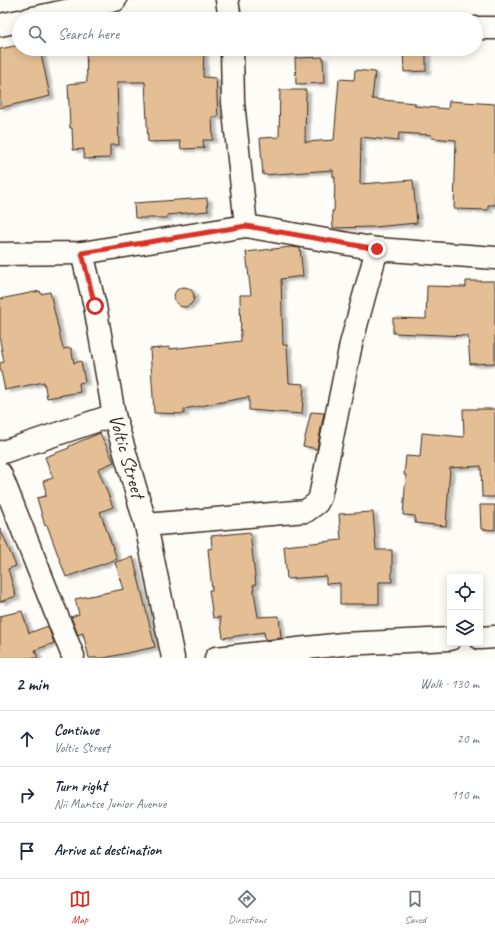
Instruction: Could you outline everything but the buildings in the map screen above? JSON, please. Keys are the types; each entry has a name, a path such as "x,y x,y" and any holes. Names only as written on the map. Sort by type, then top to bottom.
{"street":[{"path":"37,12 116,0"},
{"path":"227,0 229,12"},
{"path":"0,25 12,22"},
{"path":"483,28 495,28"},
{"path":"232,56 232,102 246,226"},
{"path":"0,254 82,253 246,226 377,249 495,258"},
{"path":"146,525 306,511 317,503 320,497 351,344 377,249"},
{"name":"Voltic Street","path":"82,253 95,306 114,415 146,525 173,658"},
{"path":"0,453 114,415"},
{"path":"0,473 73,656"},
{"path":"483,638 495,637"},
{"path":"216,658 343,644 413,649 447,640"}],"route":[{"path":"95,306 82,253 246,226 377,249"}]}
